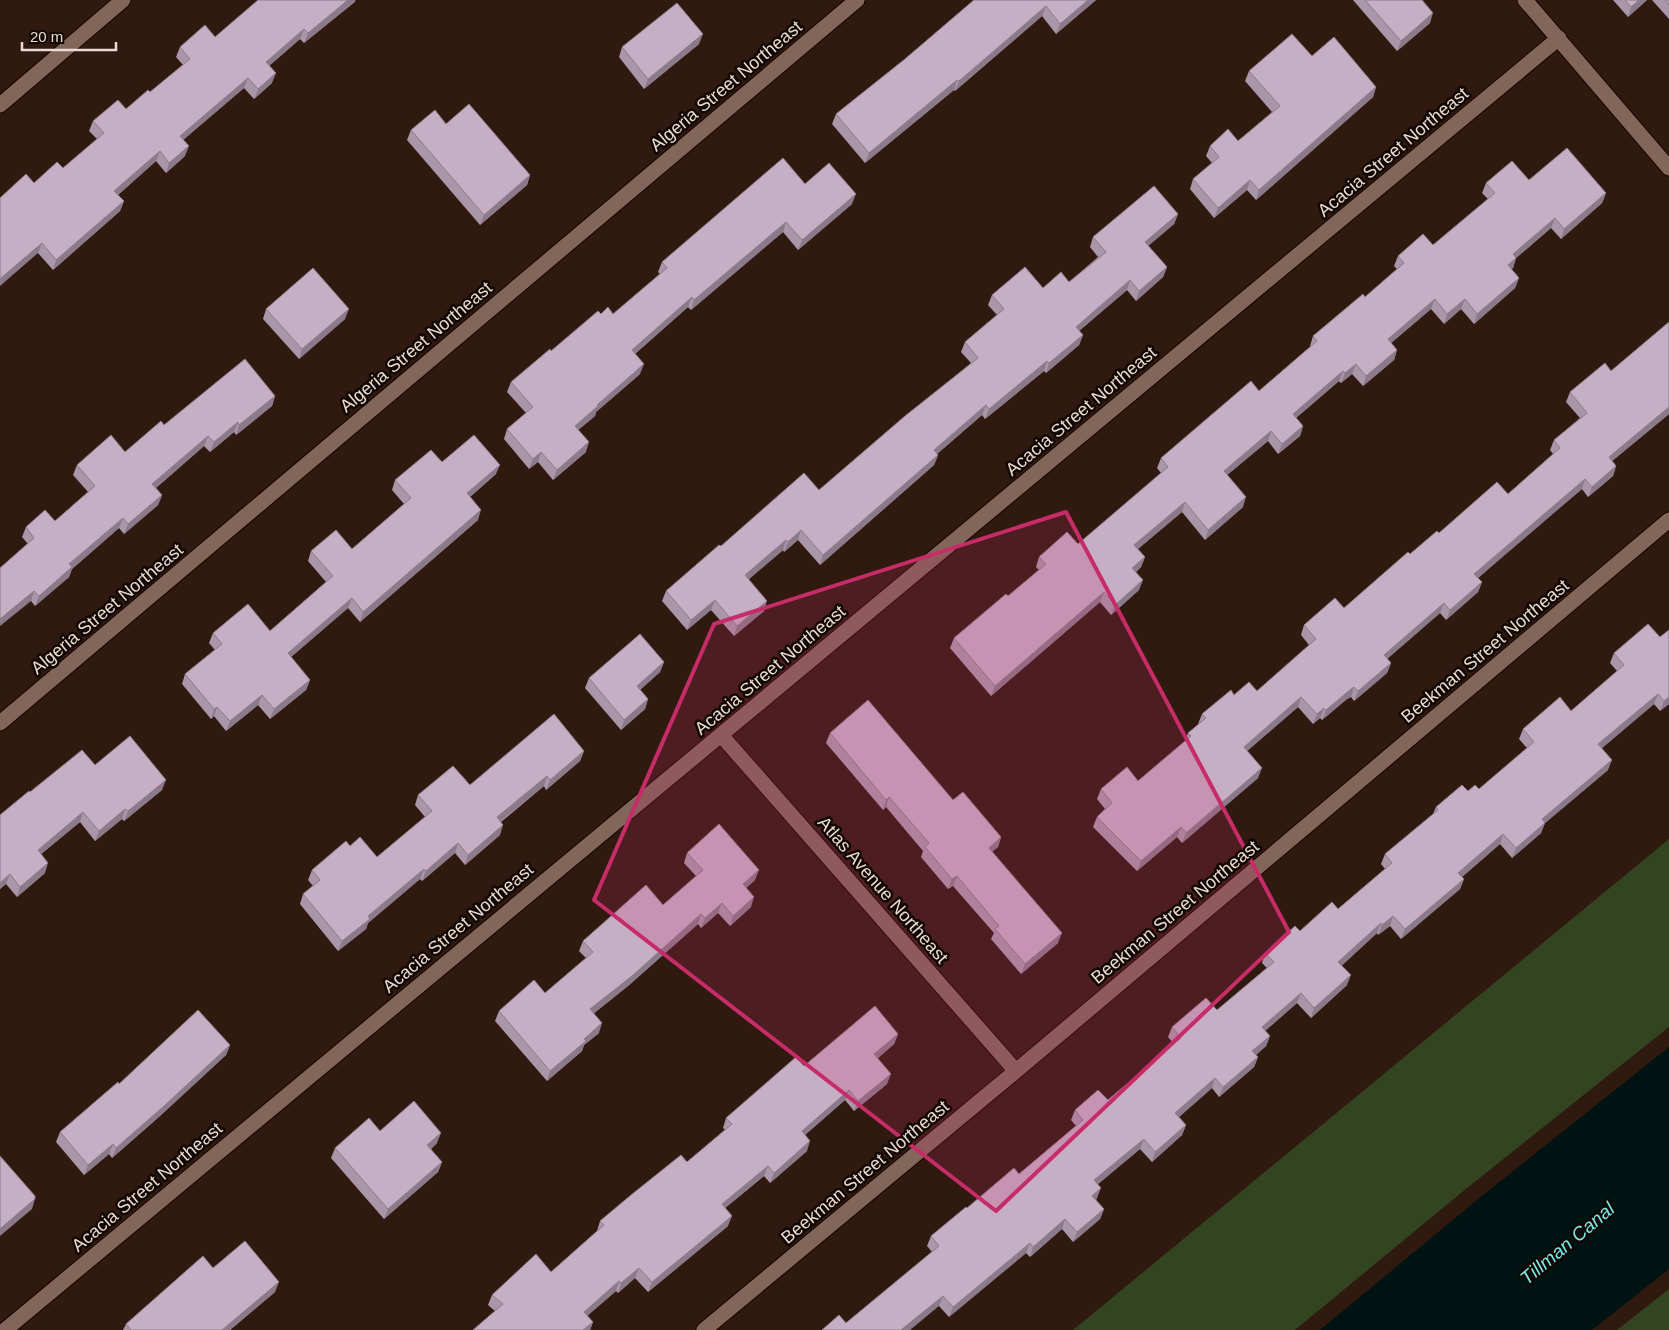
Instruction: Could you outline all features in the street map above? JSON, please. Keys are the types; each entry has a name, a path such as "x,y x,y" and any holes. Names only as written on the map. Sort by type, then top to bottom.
{"street":[{"path":"0,105 123,0"},
{"name":"Algeria Street Northeast","path":"0,723 857,0"},
{"path":"1525,0 1669,168"},
{"name":"Acacia Street Northeast","path":"4,1330 1559,38"},
{"name":"Beekman Street Northeast","path":"704,1330 1016,1071 1669,520"},
{"name":"Atlas Avenue Northeast","path":"721,734 1016,1071"}],"highlighted area":[{"path":"1066,512 1289,932 996,1211 594,900 714,624"}],"green space":[{"path":"1669,839 1669,1027 1467,1188 1295,1330 1073,1330"},
{"path":"1669,1289 1669,1330 1617,1330"}],"water":[{"name":"Tillman Canal","path":"1669,1047 1669,1269 1592,1330 1320,1330 1477,1200"}],"building":[{"path":"258,0 348,0 308,33 304,29 266,62 276,73 258,89 248,78 180,136 189,146 169,163 160,151 114,191 124,201 56,260 42,243 0,279 0,198 26,174 34,183 57,162 63,168 104,133 93,121 118,100 126,109 190,59 180,47 205,25 215,37"},
{"path":"974,0 1088,0 1060,24 1046,6 959,81 957,80 869,153 836,114 905,59"},
{"path":"1365,0 1422,0 1433,13 1401,41"},
{"path":"1625,0 1639,0 1631,7"},
{"path":"677,3 703,34 648,79 622,47"},
{"path":"1292,34 1312,56 1334,37 1376,87 1259,190 1250,180 1218,208 1193,179 1219,157 1210,146 1228,129 1238,141 1280,106 1249,71"},
{"path":"469,104 530,175 484,215 411,130 435,110 446,124"},
{"path":"1567,148 1606,193 1564,229 1555,218 1513,254 1516,258 1508,265 1519,278 1477,314 1465,299 1447,314 1435,299 1388,339 1397,350 1366,376 1356,364 1345,373 1343,371 1293,414 1303,426 1282,444 1271,431 1224,471 1246,497 1208,530 1185,502 1134,545 1145,557 1132,568 1143,580 1115,605 1104,592 995,686 954,638 1006,594 1008,596 1046,564 1039,557 1067,532 1078,544 1168,467 1161,458 1251,381 1259,391 1317,341 1313,336 1363,294 1365,297 1404,263 1398,256 1423,234 1433,245 1495,193 1486,183 1512,161 1529,180"},
{"path":"783,158 805,184 829,163 856,194 802,240 786,222 694,300 692,297 632,350 644,364 575,426 589,442 557,470 541,452 533,459 507,429 533,407 511,382 598,311 601,314 608,307 613,314 667,268 662,262"},
{"path":"1154,186 1178,214 1145,242 1167,267 1139,291 1130,280 1076,327 1083,335 1049,363 1047,361 989,409 986,405 934,450 938,455 823,555 801,530 788,542 786,540 745,575 767,601 737,626 715,600 691,620 666,591 719,545 721,546 804,473 819,490 905,416 978,358 965,342 1004,309 992,295 1025,267 1043,288 1061,272 1069,282 1106,252 1093,237"},
{"path":"313,268 349,309 302,349 266,309"},
{"path":"1669,322 1669,407 1609,457 1616,466 1592,487 1585,479 1474,574 1482,582 1450,610 1444,603 1384,655 1391,663 1358,691 1354,687 1326,710 1324,708 1317,714 1301,697 1244,747 1262,768 1186,833 1181,827 1141,861 1097,817 1112,803 1101,789 1127,767 1138,781 1191,736 1188,733 1206,718 1202,714 1231,690 1234,695 1249,682 1257,691 1316,639 1304,625 1335,598 1344,608 1408,552 1410,554 1437,531 1439,533 1497,482 1508,494 1560,448 1554,440 1587,413 1570,392 1605,363 1611,371"},
{"path":"245,359 275,396 239,425 238,422 214,442 208,436 152,484 162,495 128,524 123,518 69,564 72,567 39,596 34,591 0,619 0,568 34,538 26,527 45,510 55,521 95,486 77,465 111,435 125,452 161,421 164,425"},
{"path":"474,435 500,465 467,493 481,510 363,612 352,598 288,653 310,680 274,709 262,695 230,721 217,707 214,709 185,674 222,644 213,633 248,604 270,631 333,576 311,551 336,530 352,549 411,498 395,480 431,450 442,462"},
{"path":"1648,624 1660,637 1669,630 1669,697 1664,701 1658,694 1598,744 1612,760 1542,819 1545,823 1516,848 1503,834 1458,873 1464,879 1405,929 1393,916 1382,925 1381,923 1338,962 1351,975 1314,1008 1301,993 1262,1027 1270,1036 1252,1051 1258,1057 1223,1087 1215,1078 1175,1113 1186,1125 1155,1152 1144,1139 1094,1180 1101,1188 1092,1196 1104,1209 1077,1232 1065,1219 1033,1247 1030,1243 953,1307 943,1296 901,1330 822,1330 839,1315 846,1323 939,1246 931,1236 1014,1168 1019,1174 1083,1120 1075,1110 1098,1090 1108,1100 1181,1038 1172,1027 1206,998 1217,1010 1274,962 1265,953 1295,926 1300,931 1332,902 1338,909 1392,863 1385,854 1438,810 1436,807 1462,785 1468,791 1475,785 1479,789 1534,742 1523,729 1560,697 1571,711 1624,665 1614,653"},
{"path":"640,634 664,662 637,686 648,699 624,720 589,678"},
{"path":"868,700 953,800 963,792 1001,837 989,848 1062,933 1025,964 995,929 999,926 957,876 952,879 925,847 929,843 889,797 886,800 830,733"},
{"path":"554,714 584,751 550,780 547,776 497,817 503,825 468,855 458,843 426,871 424,869 368,916 370,919 342,941 303,894 320,880 312,870 346,841 350,846 360,837 377,857 432,811 418,795 453,766 470,785"},
{"path":"130,736 166,780 128,811 125,809 99,831 83,812 38,850 48,863 20,887 10,874 0,883 0,815 82,750 95,765"},
{"path":"719,824 759,870 743,884 754,897 733,916 722,903 705,918 701,914 632,976 590,1009 602,1023 584,1039 586,1041 550,1071 499,1011 534,980 545,993 593,952 583,941 646,885 663,905 703,870 687,853"},
{"path":"875,1006 898,1034 874,1054 891,1074 858,1101 849,1090 802,1131 810,1141 774,1173 768,1166 722,1204 732,1216 652,1282 639,1268 621,1283 619,1281 584,1312 593,1322 583,1330 473,1330 503,1304 492,1295 536,1254 551,1272 604,1225 600,1221 631,1195 681,1155 687,1162 732,1124 726,1118 796,1057 804,1066"},
{"path":"198,1010 230,1045 116,1148 113,1144 88,1165 60,1132 118,1082 119,1084"},
{"path":"414,1101 441,1133 427,1145 442,1162 388,1209 335,1148 369,1118 380,1131"},
{"path":"0,1156 35,1196 35,1199 0,1229"},
{"path":"245,1241 279,1282 222,1330 131,1330 126,1324 203,1256 213,1268"}]}
